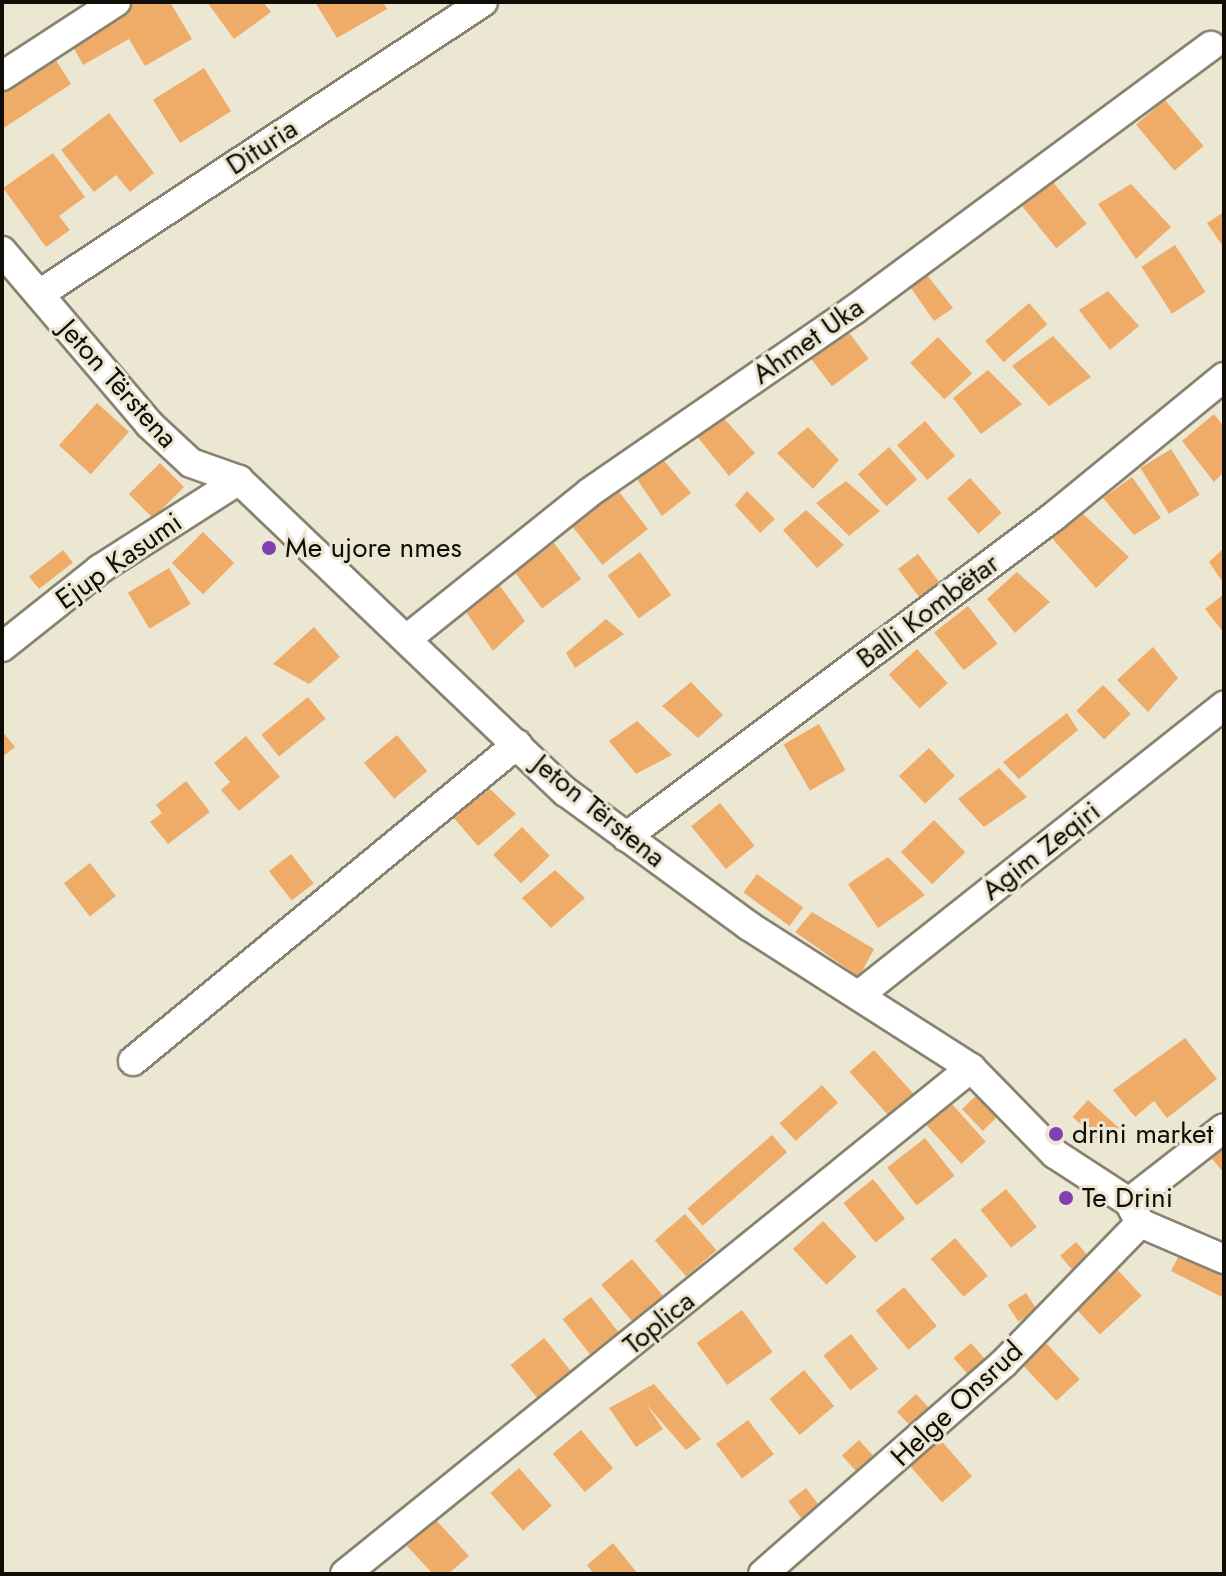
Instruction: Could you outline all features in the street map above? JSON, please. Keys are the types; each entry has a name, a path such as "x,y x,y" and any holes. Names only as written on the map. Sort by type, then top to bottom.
{"street":[{"path":"2,76 116,2"},
{"name":"Dituria","path":"41,293 483,2"},
{"name":"Ahmet Uka","path":"408,638 590,492 854,310 1211,46"},
{"name":"Jeton Tërstena","path":"2,251 41,293 149,424 191,463 239,480 566,792 749,926 971,1068 1055,1154 1135,1213 1224,1259"},
{"name":"Balli Kombëtar","path":"626,837 1053,517 1224,377"},
{"name":"Ejup Kasumi","path":"2,647 100,569 239,480"},
{"name":"Agim Zeqiri","path":"859,995 1224,706"},
{"path":"133,1061 517,744"},
{"name":"Toplica","path":"345,1574 971,1068"},
{"name":"Helge Onsrud","path":"763,1574 1004,1363 1135,1213 1224,1128"}],"building":[{"path":"135,2 170,2 192,39 145,66 129,39 83,65 69,39"},
{"path":"207,2 263,2 271,12 234,39"},
{"path":"315,2 383,2 387,9 337,38"},
{"path":"52,54 71,84 2,129 2,86"},
{"path":"204,68 231,111 180,143 153,100"},
{"path":"1165,100 1204,146 1174,170 1136,124"},
{"path":"109,113 154,173 130,192 116,175 94,192 61,150"},
{"path":"53,153 85,197 59,216 70,230 46,247 3,188"},
{"path":"1052,181 1087,224 1056,248 1022,206"},
{"path":"1131,184 1171,227 1136,259 1098,204"},
{"path":"1224,212 1224,248 1207,223"},
{"path":"1175,245 1205,292 1172,314 1141,267"},
{"path":"923,270 953,308 934,321 906,281"},
{"path":"1108,291 1139,326 1110,350 1079,310"},
{"path":"1029,303 1047,324 1004,362 985,341"},
{"path":"847,330 869,359 832,386 810,358"},
{"path":"1053,336 1091,377 1049,406 1012,366"},
{"path":"938,337 972,374 944,399 910,363"},
{"path":"988,370 1022,404 981,434 953,398"},
{"path":"97,403 129,432 91,474 59,445"},
{"path":"720,414 755,453 729,476 692,430"},
{"path":"1214,414 1224,427 1224,472 1214,482 1182,441"},
{"path":"925,421 955,456 927,480 897,445"},
{"path":"808,427 839,460 813,489 777,453"},
{"path":"889,447 917,479 886,506 858,474"},
{"path":"1171,449 1200,495 1169,514 1140,468"},
{"path":"661,457 691,493 662,516 634,475"},
{"path":"160,463 184,487 153,518 129,494"},
{"path":"1132,477 1161,518 1134,535 1103,498"},
{"path":"970,478 1001,513 978,534 947,499"},
{"path":"846,481 880,511 849,536 816,503"},
{"path":"616,488 648,529 602,565 570,524"},
{"path":"747,491 775,519 760,533 735,505"},
{"path":"806,510 844,545 817,568 783,530"},
{"path":"1081,512 1129,557 1096,588 1050,536"},
{"path":"203,532 234,563 203,594 172,563"},
{"path":"554,543 581,579 542,608 515,572"},
{"path":"1224,548 1224,584 1209,562"},
{"path":"63,550 73,563 39,589 29,576"},
{"path":"640,552 671,595 639,618 608,576"},
{"path":"918,554 944,588 924,603 898,569"},
{"path":"169,568 191,604 149,629 128,593"},
{"path":"1017,572 1050,602 1015,633 987,599"},
{"path":"498,583 525,621 493,651 464,609"},
{"path":"1224,594 1224,633 1205,609"},
{"path":"968,606 998,644 964,670 934,632"},
{"path":"606,619 624,634 575,668 566,653"},
{"path":"314,627 340,657 309,684 273,664"},
{"path":"1153,647 1178,678 1148,712 1117,680"},
{"path":"917,649 948,683 920,709 889,674"},
{"path":"691,682 723,715 698,738 662,706"},
{"path":"1103,685 1131,714 1104,739 1076,711"},
{"path":"308,697 326,719 279,757 261,735"},
{"path":"1067,713 1078,730 1019,779 1003,762"},
{"path":"637,721 672,755 636,774 609,741"},
{"path":"819,724 846,770 810,790 783,744"},
{"path":"2,731 15,747 2,757"},
{"path":"397,735 427,771 394,799 364,763"},
{"path":"246,736 280,777 239,811 221,790 230,782 214,763"},
{"path":"929,748 955,776 925,804 899,776"},
{"path":"999,768 1027,797 984,827 958,799"},
{"path":"186,781 210,812 168,844 150,822 162,813 156,805"},
{"path":"490,789 516,814 478,846 453,817"},
{"path":"720,803 755,846 726,869 691,826"},
{"path":"934,820 965,852 932,884 901,852"},
{"path":"522,827 550,856 521,884 493,855"},
{"path":"291,854 314,883 292,900 269,871"},
{"path":"888,857 925,895 878,928 848,884"},
{"path":"90,863 116,896 90,916 64,883"},
{"path":"555,870 585,898 551,928 522,898"},
{"path":"757,874 803,908 790,926 743,893"},
{"path":"812,912 874,949 859,977 795,932"},
{"path":"1185,1038 1217,1079 1167,1118 1154,1101 1135,1117 1113,1090"},
{"path":"874,1050 917,1098 892,1120 849,1072"},
{"path":"822,1085 838,1103 796,1141 780,1123"},
{"path":"985,1087 1006,1109 983,1131 962,1109"},
{"path":"1088,1100 1119,1128 1104,1145 1073,1117"},
{"path":"951,1103 986,1142 961,1164 926,1125"},
{"path":"772,1135 787,1152 703,1226 687,1208"},
{"path":"925,1138 955,1176 917,1205 887,1168"},
{"path":"1224,1143 1224,1173 1208,1154"},
{"path":"873,1179 905,1219 876,1243 843,1203"},
{"path":"1006,1189 1037,1227 1011,1248 980,1210"},
{"path":"685,1214 716,1250 686,1276 655,1240"},
{"path":"823,1221 856,1257 826,1285 793,1249"},
{"path":"955,1238 988,1276 964,1297 931,1259"},
{"path":"1076,1242 1091,1259 1075,1273 1060,1256"},
{"path":"1182,1250 1224,1271 1224,1298 1171,1271"},
{"path":"632,1259 666,1300 635,1325 601,1285"},
{"path":"1113,1265 1142,1296 1100,1335 1071,1304"},
{"path":"904,1287 937,1326 908,1350 876,1311"},
{"path":"1026,1293 1037,1310 1018,1322 1008,1305"},
{"path":"591,1297 625,1340 596,1363 563,1319"},
{"path":"742,1310 773,1352 727,1385 697,1343"},
{"path":"851,1334 878,1369 851,1390 823,1356"},
{"path":"544,1338 575,1376 541,1403 511,1365"},
{"path":"1045,1342 1080,1379 1056,1401 1022,1364"},
{"path":"971,1343 986,1360 969,1375 954,1358"},
{"path":"804,1370 834,1406 800,1435 770,1399"},
{"path":"654,1384 701,1439 686,1450 646,1404 663,1429 636,1447 609,1408"},
{"path":"916,1394 932,1411 913,1429 897,1412"},
{"path":"748,1420 774,1454 742,1478 716,1444"},
{"path":"581,1430 613,1468 585,1492 553,1454"},
{"path":"938,1437 972,1476 942,1502 908,1463"},
{"path":"859,1440 875,1458 858,1473 842,1455"},
{"path":"519,1468 552,1506 523,1531 490,1493"},
{"path":"806,1488 819,1505 801,1518 788,1501"},
{"path":"436,1520 469,1556 448,1574 433,1574 407,1546"},
{"path":"613,1543 638,1574 594,1574 587,1565"}],"place":[{"name":"Me ujore nmes","path":"269,548"},
{"name":"drini market","path":"1056,1134"},
{"name":"Te Drini","path":"1066,1198"}]}
